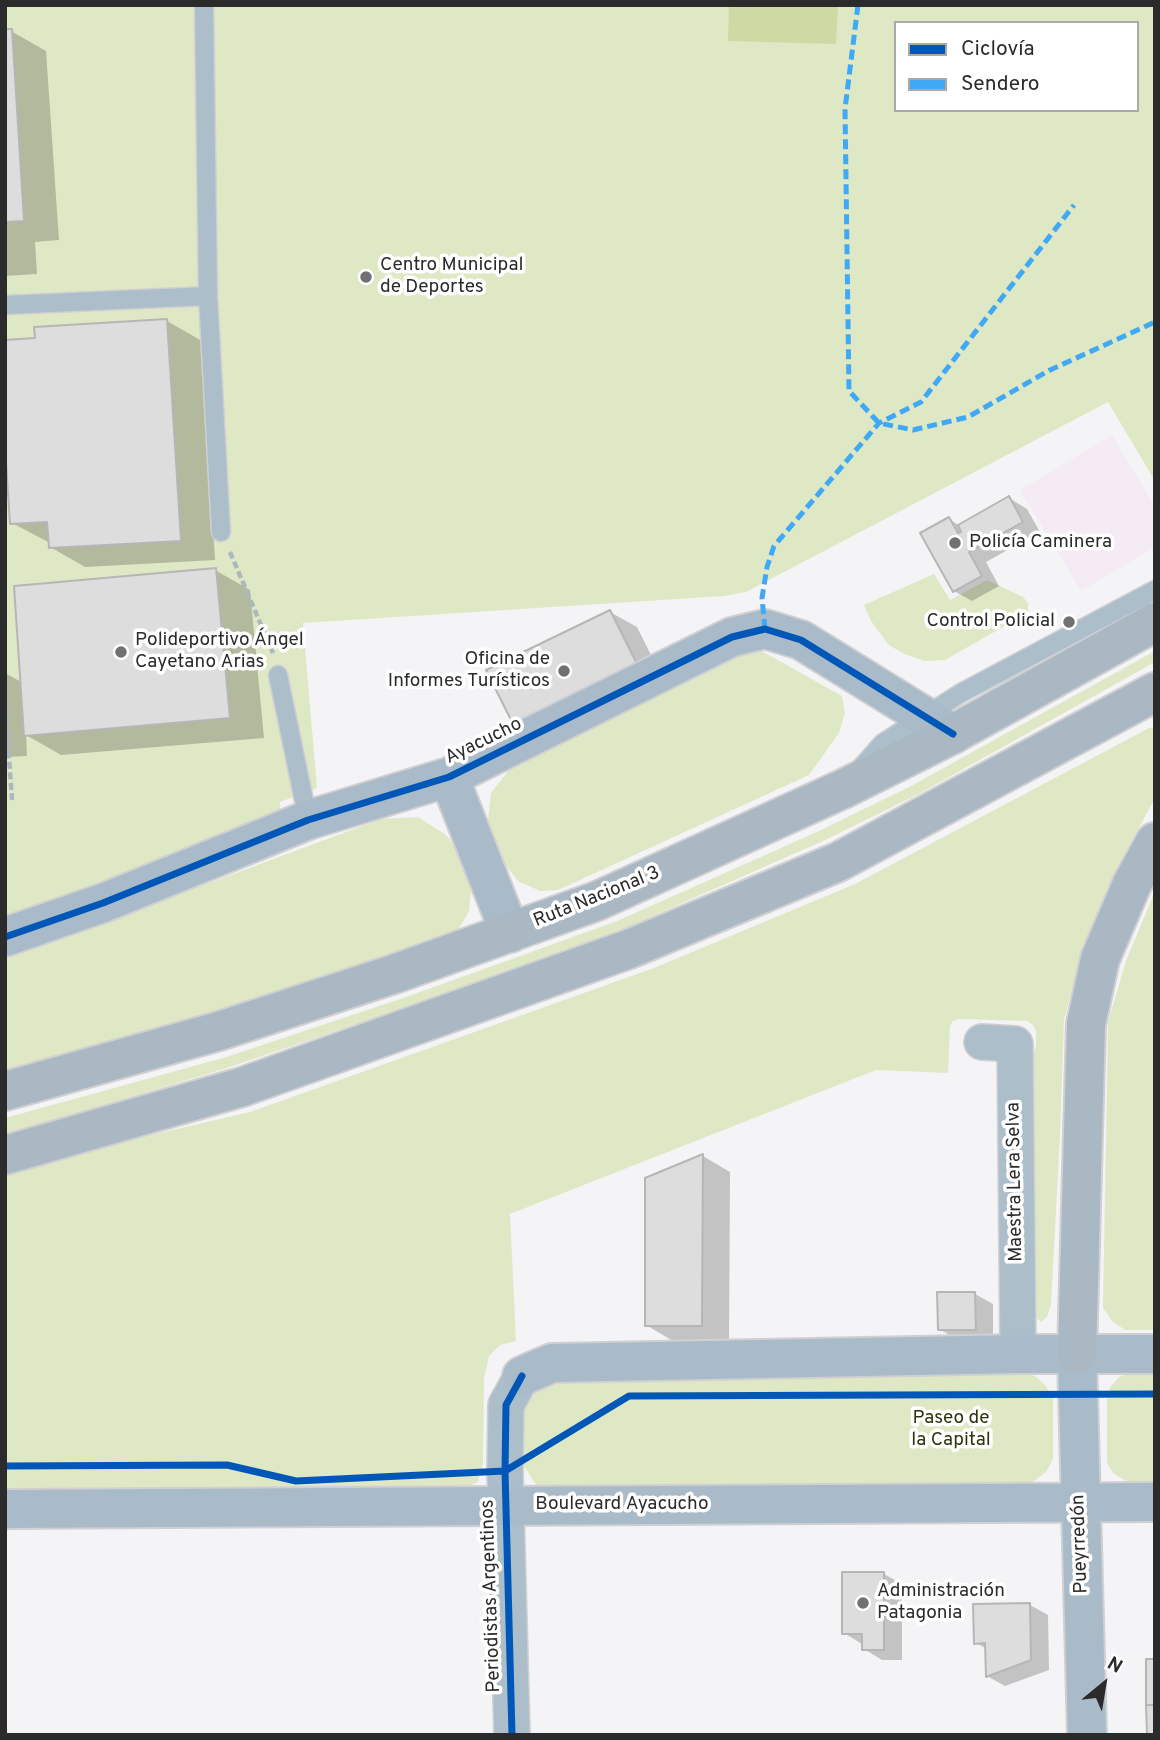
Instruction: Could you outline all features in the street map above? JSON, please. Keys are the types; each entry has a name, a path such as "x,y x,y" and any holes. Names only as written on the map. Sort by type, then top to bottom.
{"highway":[{"name":"Ruta Nacional 3","path":"5,1091 219,1031 510,933 605,897 843,789 939,725 1155,622"},
{"path":"5,1155 242,1087 629,949 838,862 1155,692"},
{"path":"1077,1354 1086,1024 1100,960 1132,884 1155,842"}],"main road":[{"name":"Ayacucho","path":"5,937 103,903 308,820 449,776 733,637 765,629 801,640 939,725"},
{"path":"449,776 510,933"},
{"name":"Pueyrredón","path":"1077,1354 1087,1735"},
{"path":"522,1376 552,1363 1155,1354"},
{"name":"Boulevard Ayacucho","path":"5,1509 1155,1502"}],"street":[{"name":"Maestra Lera Selva","path":"982,1042 1015,1044 1018,1354"},
{"name":"Periodistas Argentinos","path":"512,1735 506,1405 522,1376"}],"lane":[{"path":"204,5 208,296 221,532"},
{"path":"5,305 208,296"},
{"path":"939,725 961,693 1155,590"},
{"path":"278,675 308,820"}],"path":[{"path":"221,532 273,651 278,675"},
{"path":"5,699 12,800"}],"shaded area":[{"path":"1112,435 1155,506 1155,547 1081,591 1020,490"}],"green space":[{"name":"Centro Municipal de Deportes","path":"5,5 1155,5 1155,481 1108,402 746,592 724,596 303,623 317,788 280,802 280,810 275,818 5,922"},
{"path":"729,5 838,5 836,44 728,41"},
{"path":"934,574 950,600 987,580 1023,597 1028,603 1028,610 1024,615 945,660 925,661 904,654 889,645 871,621 864,605"},
{"path":"738,650 760,650 842,696 845,713 839,733 809,775 558,890 540,891 518,881 496,853 488,820 491,793 512,766"},
{"path":"1155,651 1155,662 917,795 823,841 621,930 227,1068 5,1135 5,1118 223,1058 409,996 617,921 819,831 911,786"},
{"path":"1149,728 1155,728 1155,798 1116,870 1083,948 1064,1020 1051,1304 1047,1317 1041,1322 1033,1315 1029,1065 1036,1046 1036,1031 1027,1021 959,1019 953,1021 950,1026 948,1073 876,1070 510,1214 516,1341 500,1345 489,1356 484,1379 483,1463 478,1482 461,1490 5,1497 5,1169 250,1112 654,968 855,884"},
{"path":"418,817 446,835 467,862 471,892 469,911 456,934 205,1016 5,1072 5,959 381,819"},
{"path":"1155,891 1155,1330 1125,1330 1113,1322 1103,1308 1108,1022 1126,961"},
{"name":"Paseo de la Capital","path":"1021,1372 1035,1376 1053,1397 1053,1459 1046,1472 1034,1481 1019,1486 550,1490 536,1485 524,1466 524,1406 537,1387 552,1380"},
{"path":"1155,1373 1155,1483 1133,1483 1122,1479 1113,1473 1107,1463 1107,1396 1120,1376"}],"building":[{"path":"5,29 12,29 24,221 5,222"},
{"path":"167,319 181,541 49,548 47,522 10,524 5,446 5,340 35,338 34,327"},
{"name":"Policía Caminera","path":"1009,496 1023,522 969,552 982,576 953,592 920,533 949,517 958,533 961,532 958,525"},
{"name":"Polideportivo Ángel Cayetano Arias","path":"216,568 230,718 24,736 14,586"},
{"name":"Oficina de Informes Turísticos","path":"610,610 641,672 517,732 486,670"},
{"path":"703,1154 702,1326 645,1326 645,1178"},
{"path":"937,1292 975,1292 976,1330 938,1330"},
{"name":"Administración Patagonia","path":"842,1572 884,1572 884,1650 862,1650 862,1634 842,1634"},
{"path":"1030,1603 1031,1660 986,1677 985,1643 974,1644 973,1604"},
{"path":"1146,1659 1155,1659 1155,1705 1146,1705"},
{"path":"1146,1705 1155,1705 1155,1735 1147,1735"}],"marked path":[{"path":"858,5 845,109 849,391 879,423 913,430 968,417 1050,370 1155,322"},
{"path":"765,629 762,598 774,546 879,423 921,402 1074,205"}],"cycle path":[{"path":"5,937 103,903 308,820 449,777 732,637 765,629 801,640 953,734"},
{"path":"512,1735 505,1471 506,1405 522,1376"},
{"path":"5,1466 227,1465 296,1481 505,1471 629,1396 1155,1394"}],"place":[{"name":"Centro Municipal de Deportes","path":"366,277"},
{"name":"Policía Caminera","path":"955,543"},
{"name":"Control Policial","path":"1069,622"},
{"name":"Polideportivo Ángel Cayetano Arias","path":"121,652"},
{"name":"Oficina de Informes Turísticos","path":"564,671"},
{"name":"Administración Patagonia","path":"863,1603"}]}
